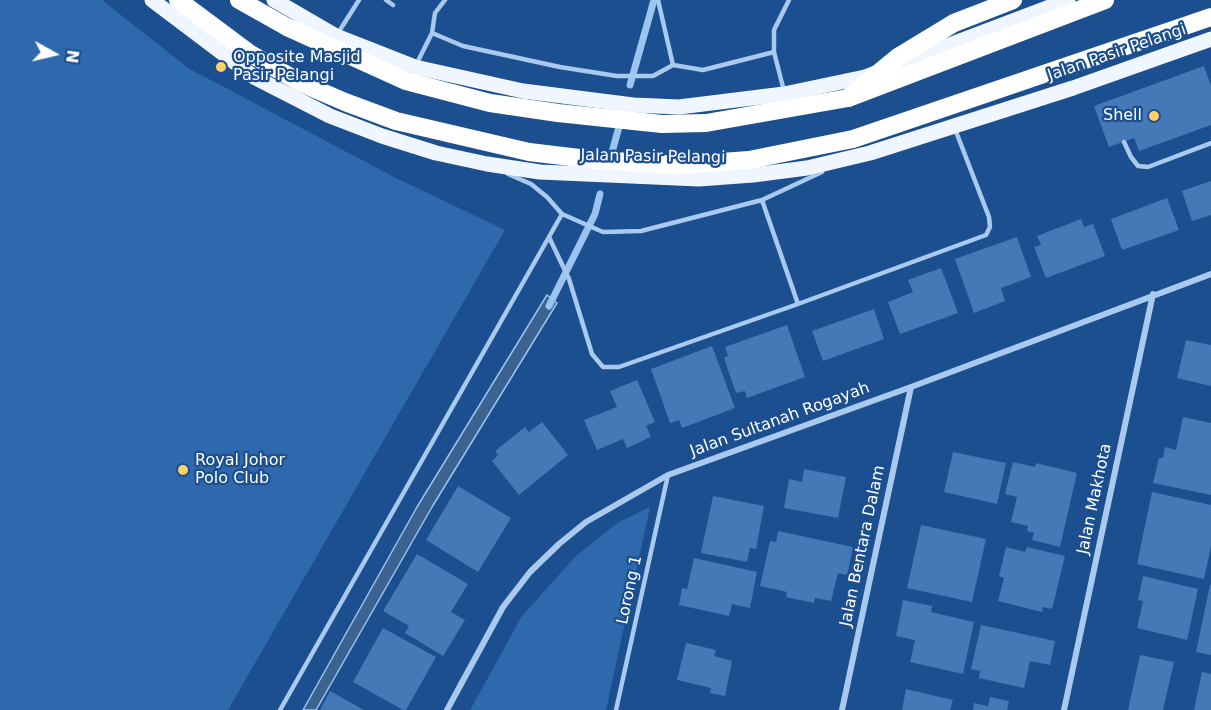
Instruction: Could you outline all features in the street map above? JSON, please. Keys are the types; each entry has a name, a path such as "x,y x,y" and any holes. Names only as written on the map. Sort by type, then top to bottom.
{"highway":[{"path":"178,0 249,53 301,83 396,121 529,152 596,160 680,165 749,160 853,139 1211,16"},
{"path":"239,0 287,27 406,81 490,103 662,124 706,123 848,98 1105,0"},
{"path":"848,98 897,57 954,23 1013,0"}],"main road":[{"name":"Jalan Pasir Pelangi","path":"152,0 254,77 330,116 382,136 436,153 540,172 699,179 807,168 870,153 1073,88 1211,39"},
{"path":"274,0 336,36 415,67 523,91 633,105 680,107 784,94 865,77 886,71 1060,1"}],"street":[{"name":"Jalan Sultanah Rogayah","path":"447,710 503,607 530,572 586,522 668,475 911,387 1211,274"},
{"name":"Jalan Makhota","path":"1064,710 1154,294"},
{"name":"Jalan Bentara Dalam","path":"842,710 911,387"}],"lane":[{"path":"336,36 359,0"},
{"path":"386,0 393,5"},
{"path":"415,67 432,33 435,13 445,0"},
{"path":"658,0 673,65"},
{"path":"784,94 774,52 774,30 789,0"},
{"path":"432,33 463,46 560,67 617,76 653,76 673,65 704,70 774,52"},
{"path":"549,237 568,279 592,354 603,367 620,367 986,235 990,227 989,217 954,126"},
{"path":"1124,141 1138,166 1148,167 1211,142"},
{"path":"487,164 531,184 562,214 603,232 641,231 762,200 815,174 870,153"},
{"path":"762,200 798,304"},
{"path":"280,710 562,214"},
{"name":"Lorong 1","path":"616,710 668,475"}],"shaded area":[{"name":"Royal Johor Polo Club","path":"0,0 102,0 188,68 394,177 505,230 228,710 0,710"},
{"path":"547,295 557,303 432,507 316,710 303,710 417,507"},
{"path":"650,507 606,710 470,710 522,616 576,556 617,523"}],"building":[{"name":"Shell","path":"1204,66 1211,86 1211,125 1139,151 1134,138 1109,147 1094,106"},
{"path":"1211,181 1211,215 1192,221 1182,191"},
{"path":"1167,198 1179,230 1122,250 1111,219"},
{"path":"1081,219 1084,227 1093,224 1105,256 1046,278 1034,247 1041,245 1037,236"},
{"path":"1017,237 1031,277 1001,288 1005,301 974,313 955,259"},
{"path":"941,268 958,313 900,334 888,302 913,292 908,280"},
{"path":"874,309 884,339 823,361 812,331"},
{"path":"787,325 805,377 747,398 745,391 736,393 724,358 728,356 725,347"},
{"path":"1186,340 1211,345 1211,386 1177,378"},
{"path":"712,346 735,408 682,428 679,420 670,423 651,369"},
{"path":"637,380 655,422 646,426 651,437 627,448 623,439 597,450 584,420 617,407 610,391"},
{"path":"1183,417 1211,423 1211,495 1153,483 1159,458 1163,458 1165,447 1176,450"},
{"path":"542,422 568,455 519,495 492,461 498,455 495,451 525,427 529,432"},
{"path":"953,452 1006,463 997,504 944,492"},
{"path":"1013,462 1035,467 1036,463 1077,473 1060,547 1032,540 1034,533 1027,531 1028,526 1011,522 1017,497 1005,494"},
{"path":"804,469 846,477 838,518 784,508 789,479 802,482"},
{"path":"458,486 511,518 478,572 426,540"},
{"path":"1152,492 1211,505 1211,546 1204,579 1137,564"},
{"path":"713,496 764,506 756,549 750,548 747,562 701,553"},
{"path":"921,525 986,539 972,602 907,588"},
{"path":"778,531 853,547 847,575 838,573 831,601 815,598 814,603 786,597 787,592 760,586 770,541 776,542"},
{"path":"1006,547 1025,552 1027,547 1065,556 1052,609 1043,607 1042,612 998,601 1004,578 999,576"},
{"path":"417,554 468,584 451,612 465,620 443,656 405,633 409,626 383,611"},
{"path":"694,558 757,572 750,608 732,604 729,616 679,605 682,588 687,589"},
{"path":"1143,576 1198,589 1187,640 1137,628 1143,601 1138,600"},
{"path":"1211,585 1211,655 1196,652"},
{"path":"903,600 932,606 931,612 974,622 963,674 910,662 915,640 896,636"},
{"path":"981,625 1055,641 1050,665 1030,661 1024,688 979,678 980,671 971,669"},
{"path":"383,628 436,657 406,710 353,682"},
{"path":"686,643 716,650 714,656 732,661 725,696 710,693 711,688 677,680"},
{"path":"1140,655 1174,662 1163,710 1128,710"},
{"path":"1202,672 1211,674 1211,710 1194,710"},
{"path":"906,689 953,700 950,710 902,710"},
{"path":"330,691 364,710 320,710"},
{"path":"990,697 1009,701 1007,710 973,710 974,703 988,706"}],"waterway":[{"path":"630,85 654,0"},
{"path":"611,156 620,123"},
{"path":"549,306 595,214 600,194"}],"place":[{"name":"Opposite Masjid Pasir Pelangi","path":"221,67"},
{"name":"Shell","path":"1154,116"},
{"name":"Royal Johor Polo Club","path":"183,470"}]}
